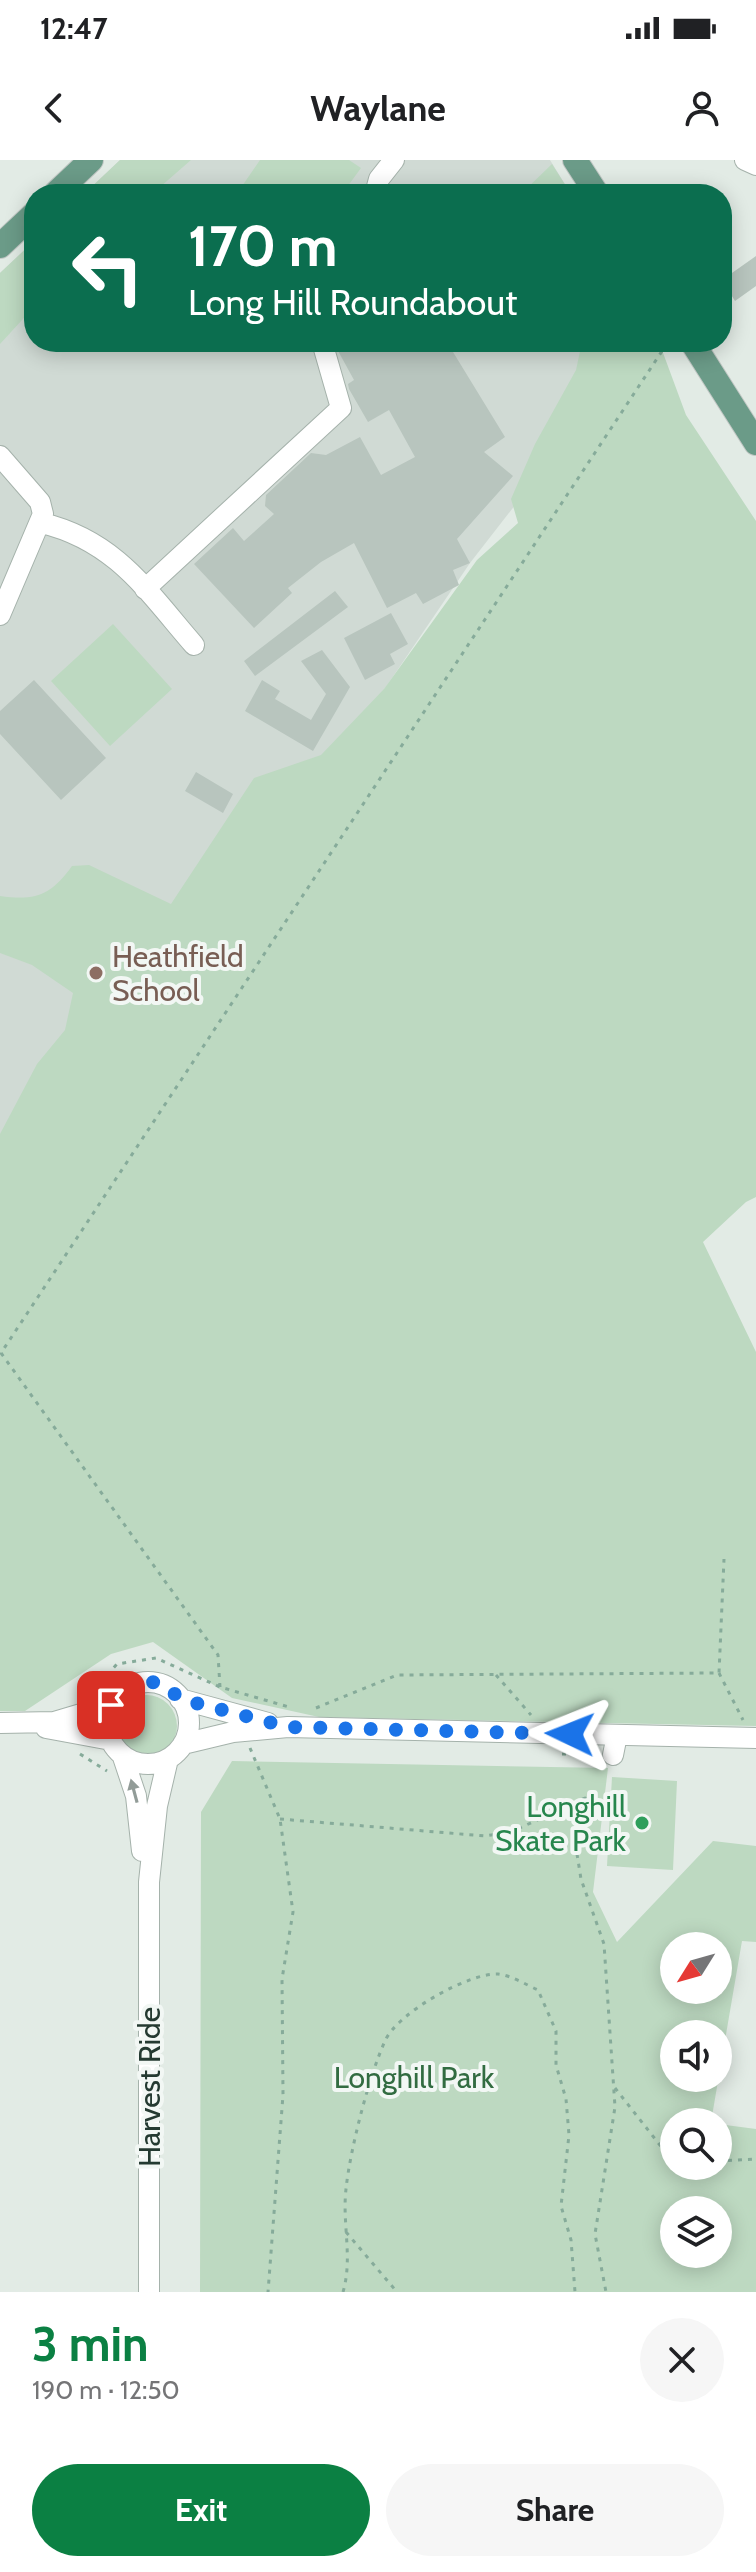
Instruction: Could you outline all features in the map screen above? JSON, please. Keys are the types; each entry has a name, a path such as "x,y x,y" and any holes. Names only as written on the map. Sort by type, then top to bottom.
{"main road":[{"path":"66,184 91,160"},
{"path":"580,161 592,184"},
{"path":"0,246 24,223"},
{"path":"698,352 756,443"}],"street":[{"path":"378,184 394,160"},
{"path":"745,160 756,165"},
{"path":"145,589 341,408 325,352"},
{"path":"0,456 40,502 42,523 0,615"},
{"path":"42,523 89,539 111,553 194,645"},
{"path":"26,1724 117,1748 145,1764 168,1759 183,1744 189,1722 180,1699 166,1686 144,1682 124,1690 111,1705 106,1726 117,1748"},
{"path":"180,1699 290,1717 546,1733 615,1745 754,1738"},
{"path":"0,1723 54,1722 111,1705"},
{"path":"183,1744 290,1717"},
{"name":"Harvest Ride","path":"117,1748 136,1796 149,1882"},
{"name":"Harvest Ride","path":"149,2292 149,1882 155,1818 168,1759"}],"path":[{"path":"220,1687 218,1655 1,1353 661,352"},
{"path":"724,1559 719,1673 754,1738"},
{"path":"90,1693 117,1664 156,1658 290,1717"},
{"path":"307,1712 397,1675 719,1673"},
{"path":"496,1674 546,1733"},
{"path":"248,1740 280,1819 293,1912 282,1979 283,2095 268,2292"},
{"path":"69,1749 101,1765 112,1776"},
{"path":"280,1819 485,1836 511,1832 585,1798 577,1854 581,1879 604,1944 615,2107 595,2234 606,2292"},
{"path":"343,2292 350,2268 344,2229 346,2187 386,2038 417,2008 461,1983 499,1974 538,1990 556,2031 556,2065 566,2099 569,2135 561,2206 571,2240 575,2292"},
{"path":"614,2087 660,2145"},
{"path":"732,2160 756,2159"},
{"path":"344,2229 397,2292"}],"shaded area":[{"path":"120,160 550,160 565,184 95,184"},
{"name":"Heathfield School","path":"24,250 24,352 634,352 470,563 0,1256 0,273"}],"green space":[{"path":"120,160 191,160 163,184 95,184"},
{"path":"260,160 349,160 361,168 349,184 244,184"},
{"path":"552,164 565,184 531,184"},
{"path":"24,250 24,318 0,344 0,273"},
{"path":"580,352 663,352 686,415 756,521 756,1197 746,1202 703,1242 756,1352 756,1726 319,1717 232,1698 153,1642 111,1654 25,1711 0,1711 0,1134 37,1064 65,1030 73,993 32,965 0,953 0,896 23,898 42,894 57,884 72,866 89,865 171,904 254,778 321,755 384,689 477,560 518,523 511,499 535,444 576,370"},
{"path":"113,624 172,689 110,746 51,681"},
{"path":"140,1695 152,1695 168,1704 175,1714 175,1738 168,1748 152,1757 140,1757 120,1743 115,1732 115,1720 129,1700"},
{"name":"Longhill Park","path":"232,1761 608,1768 593,1892 617,1942 713,1841 756,1846 756,1942 742,1941 732,1999 732,1932 660,1932 660,2004 731,2004 728,2020 660,2020 660,2092 716,2092 713,2108 660,2108 660,2180 732,2180 732,2126 756,2129 756,2292 200,2292 201,1812"},
{"name":"Longhill Skate Park","path":"612,1777 677,1781 673,1870 607,1866"}],"building":[{"path":"756,256 756,286 735,301 732,296 732,273"},
{"path":"339,352 453,352 505,437 484,452 513,476 457,539 470,563 453,570 459,585 423,604 416,593 387,608 354,543 321,562 288,588 292,593 254,628 194,564 233,528 244,541 274,514 265,506 266,495 311,453 326,455 360,437 381,475 415,457 389,410 368,422 349,389 348,384 354,380"},
{"path":"335,591 348,607 255,676 244,661"},
{"path":"391,613 408,644 390,654 395,664 365,680 344,638"},
{"path":"322,650 350,687 313,751 245,711 262,680 280,691 275,699 311,720 326,694 301,661"},
{"path":"34,680 106,758 61,800 0,734 0,711"},
{"path":"196,772 233,794 223,813 185,791"}],"place":[{"name":"Heathfield School","path":"96,973"},
{"name":"Longhill Skate Park","path":"642,1823"}],"route":[{"path":"111,1705 130,1686 152,1682 166,1686 180,1699 243,1718 288,1727 570,1734"}]}
